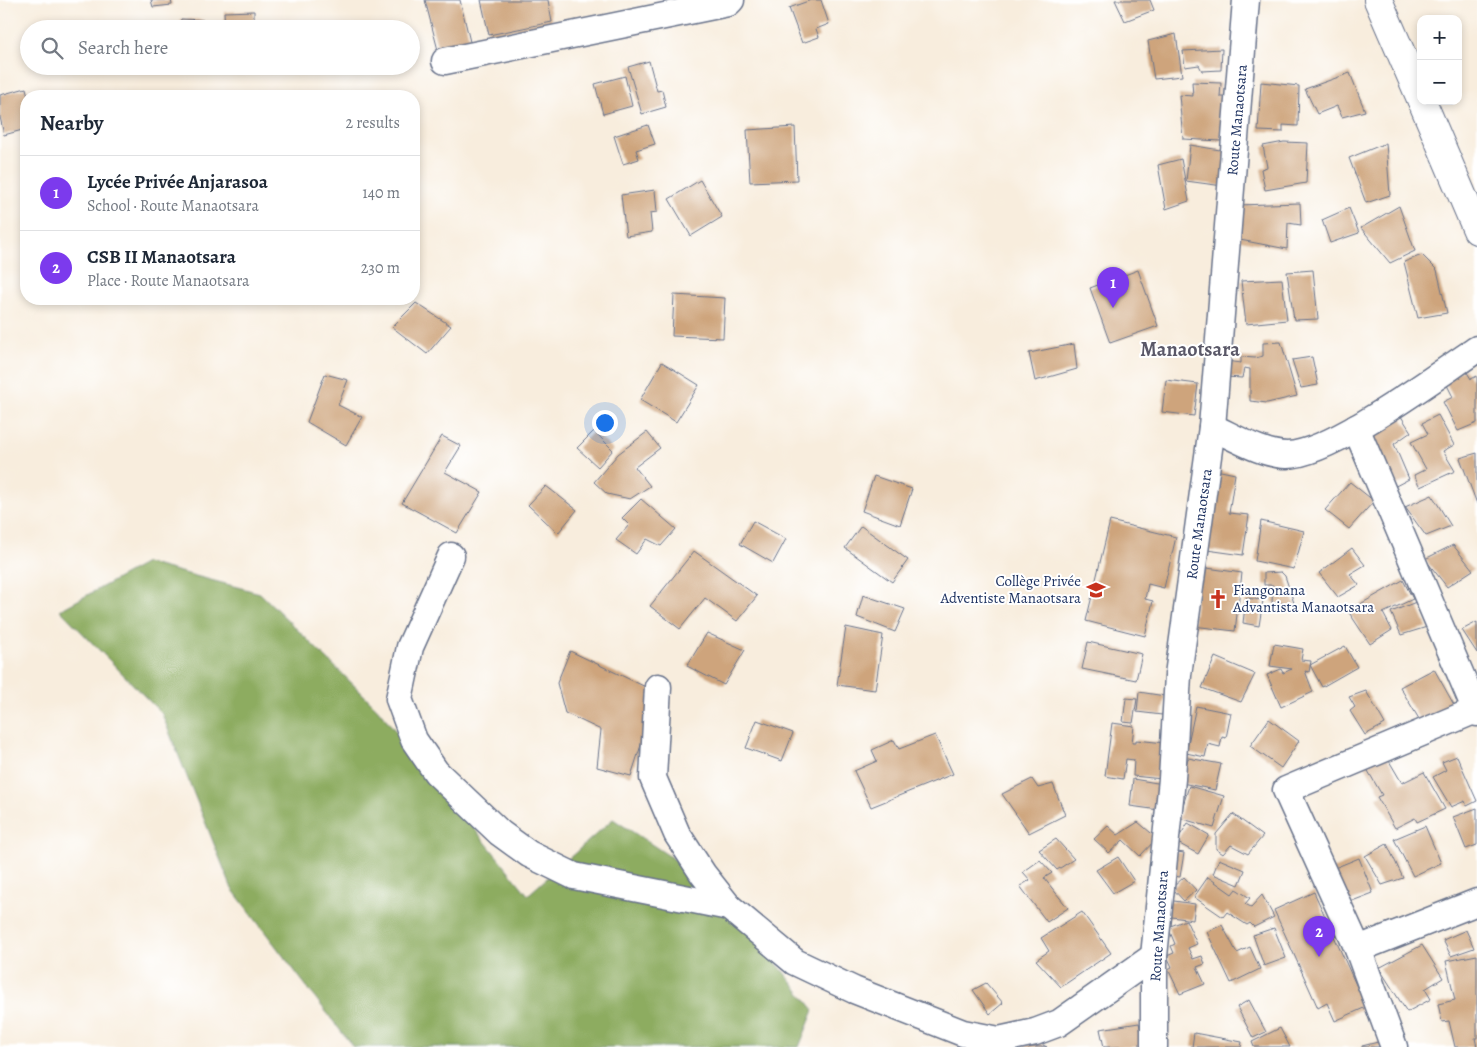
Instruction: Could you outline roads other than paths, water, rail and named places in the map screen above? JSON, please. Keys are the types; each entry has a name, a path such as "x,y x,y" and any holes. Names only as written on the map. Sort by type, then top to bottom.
{"street":[{"path":"445,61 728,3 731,0"},
{"name":"Route Manaotsara","path":"1154,1047 1154,956 1172,779 1178,675 1212,427 1246,0"},
{"path":"1378,0 1417,91"},
{"path":"1423,105 1477,230"},
{"path":"1212,427 1263,450 1287,455 1315,449 1356,428 1477,349"},
{"path":"1356,428 1476,711 1286,790 1358,949 1394,1047"},
{"path":"451,556 410,646 399,699 414,740 436,772 500,833 529,854 574,876 729,907"},
{"path":"658,687 653,778 677,834 703,874 729,907 795,962 854,990 963,1033 999,1040 1035,1032 1059,1023 1154,956"},
{"path":"1358,949 1477,902"}],"place":[{"name":"Lycée Privée Anjarasoa","path":"1113,308"},
{"name":"Collège Privée Adventiste Manaotsara","path":"1096,590"},
{"name":"Fiangonana Advantista Manaotsara","path":"1218,599"},
{"name":"CSB II Manaotsara","path":"1319,957"}],"district":[{"name":"Manaotsara","path":"1190,349"}]}
